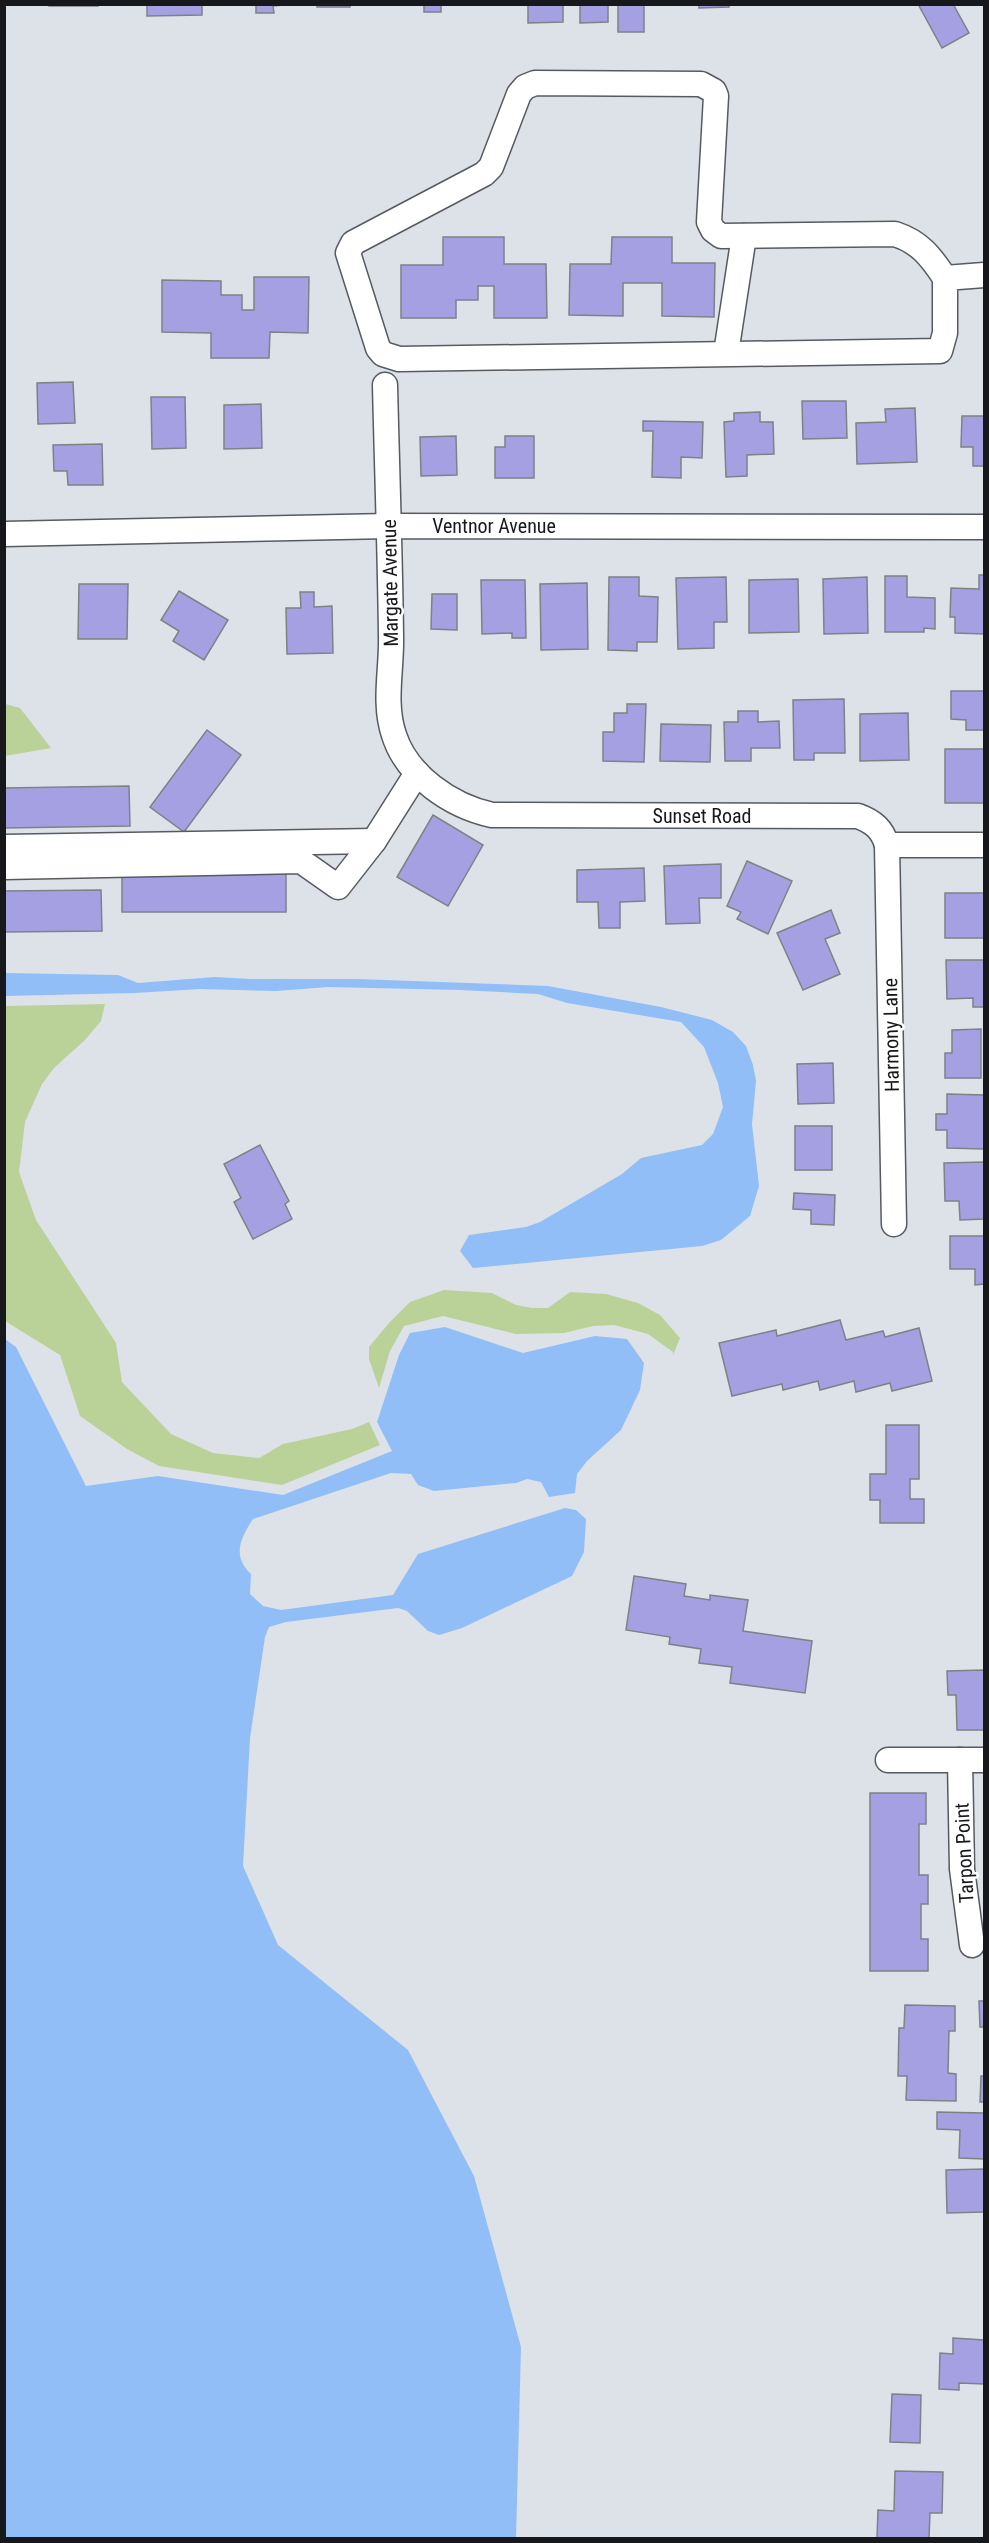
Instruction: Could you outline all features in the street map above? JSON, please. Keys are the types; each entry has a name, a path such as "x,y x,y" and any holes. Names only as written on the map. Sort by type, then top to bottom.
{"street":[{"path":"535,83 701,84 707,86 716,96 709,222 713,230 721,236 895,234 910,239 924,249 945,278 945,333 940,351 390,358 378,348 348,253 353,243 484,174 491,167 519,94 525,87 535,83"},
{"path":"726,353 744,236"},
{"path":"945,278 984,275"},
{"name":"Margate Avenue","path":"385,385 392,654 388,707 399,746 417,773"},
{"name":"Ventnor Avenue","path":"4,534 389,526 984,527"},
{"path":"4,867 301,861 338,887 374,841 417,773"},
{"name":"Sunset Road","path":"417,773 454,801 492,815 858,816 877,825 887,845"},
{"path":"4,847 374,841"},
{"path":"887,845 984,845"},
{"name":"Harmony Lane","path":"887,845 894,1224"},
{"path":"888,1760 984,1760"},
{"name":"Tarpon Point","path":"960,1760 962,1869 972,1945"}],"green space":[{"path":"5,704 20,708 51,748 5,756"},
{"path":"105,1004 101,1021 85,1040 54,1068 42,1084 25,1122 19,1172 36,1220 116,1343 122,1382 171,1434 213,1453 259,1458 283,1444 352,1429 369,1422 380,1445 282,1485 159,1466 127,1449 80,1416 60,1355 5,1321 5,1006"},
{"path":"444,1290 492,1293 516,1305 532,1308 548,1308 570,1292 606,1294 638,1303 660,1315 680,1338 673,1355 673,1352 648,1334 614,1325 593,1326 564,1333 516,1334 443,1316 404,1326 390,1351 379,1388 369,1359 369,1347 410,1302"}],"water":[{"path":"4,973 118,975 138,983 215,977 357,979 548,986 661,1007 712,1020 733,1032 746,1046 753,1065 756,1081 752,1124 759,1186 750,1216 721,1240 702,1246 473,1268 460,1251 469,1235 526,1227 540,1222 622,1174 641,1158 702,1145 713,1134 723,1107 718,1083 704,1047 681,1022 567,1003 538,994 460,990 328,987 276,991 200,989 5,996"},
{"path":"445,1327 523,1353 595,1336 627,1339 644,1363 640,1390 621,1430 587,1461 577,1474 575,1493 549,1497 541,1482 527,1479 516,1483 434,1491 418,1485 411,1474 391,1473 253,1519 240,1547 241,1561 251,1574 250,1594 263,1606 281,1610 393,1595 418,1554 565,1508 576,1510 586,1519 584,1552 572,1576 462,1628 439,1635 428,1631 407,1611 398,1608 286,1622 269,1627 265,1637 250,1738 243,1866 278,1945 408,2050 474,2176 521,2347 516,2538 5,2538 5,1339 16,1347 86,1486 158,1476 283,1495 392,1451 377,1422 399,1355 410,1333"}],"building":[{"path":"49,4 98,4 98,6 49,6"},
{"path":"147,4 202,4 202,15 147,16"},
{"path":"256,4 294,4 273,6 274,13 256,13"},
{"path":"317,4 350,4 350,7 317,7"},
{"path":"424,4 441,4 441,12 424,12"},
{"path":"528,4 563,4 563,22 528,23"},
{"path":"580,4 608,4 608,22 580,23"},
{"path":"618,4 644,4 644,32 618,32"},
{"path":"699,4 729,4 729,7 699,8"},
{"path":"918,4 953,4 969,33 942,48"},
{"path":"443,237 504,237 504,264 546,264 547,318 494,318 494,286 478,286 478,300 456,300 456,318 401,318 401,265 443,265"},
{"path":"612,237 672,237 672,263 715,263 714,317 662,316 662,283 623,283 623,316 569,315 570,264 611,264"},
{"path":"254,277 309,277 308,333 270,332 269,358 211,358 211,333 162,332 162,280 221,281 221,295 242,295 242,310 254,310"},
{"path":"73,382 75,423 38,424 37,383"},
{"path":"151,397 185,397 186,448 152,449"},
{"path":"802,401 846,401 847,438 803,439"},
{"path":"261,404 262,448 224,449 224,405"},
{"path":"915,408 917,462 857,464 856,423 886,422 885,409"},
{"path":"760,412 760,422 773,422 774,454 747,455 747,476 726,477 724,422 734,421 734,413"},
{"path":"962,416 984,416 984,466 973,466 973,447 961,447"},
{"path":"643,421 703,422 702,458 681,457 681,478 652,477 653,431 643,431"},
{"path":"456,436 457,475 421,476 420,437"},
{"path":"505,436 534,436 534,478 495,478 495,447 505,447"},
{"path":"102,444 103,485 68,485 67,471 54,471 53,445"},
{"path":"979,575 984,575 984,634 955,633 955,617 950,617 951,588 979,589"},
{"path":"885,576 907,576 907,597 935,598 935,629 924,628 924,632 885,632"},
{"path":"609,577 639,577 639,596 658,597 657,642 637,642 637,651 608,650"},
{"path":"726,577 727,622 714,622 714,648 678,649 676,578"},
{"path":"867,577 868,633 824,634 823,579"},
{"path":"798,579 799,632 749,633 749,580"},
{"path":"481,580 525,580 526,638 512,638 512,633 482,634"},
{"path":"587,583 588,649 541,650 540,584"},
{"path":"79,584 128,584 127,639 78,639"},
{"path":"179,591 228,620 204,660 173,641 179,631 161,620"},
{"path":"300,592 314,592 314,607 332,606 333,653 287,654 286,608 301,608"},
{"path":"432,594 457,594 457,630 431,629"},
{"path":"951,691 984,691 984,730 966,730 966,720 951,719"},
{"path":"844,699 845,753 814,753 814,760 794,760 793,700"},
{"path":"627,704 646,704 644,762 603,761 603,732 614,732 614,713 627,713"},
{"path":"738,711 758,711 758,722 779,721 780,748 751,748 751,761 725,761 724,722 738,722"},
{"path":"908,713 909,760 860,761 860,714"},
{"path":"661,724 711,725 710,762 660,761"},
{"path":"207,730 241,755 184,832 150,807"},
{"path":"945,749 984,749 984,803 945,803"},
{"path":"129,786 130,826 4,828 4,788"},
{"path":"433,815 483,845 448,906 397,877"},
{"path":"747,861 792,881 768,934 737,919 741,912 727,906"},
{"path":"721,864 721,898 699,898 700,923 666,924 664,866"},
{"path":"644,868 645,901 620,902 620,928 599,928 598,902 577,902 577,870"},
{"path":"122,871 286,872 286,912 122,912"},
{"path":"101,890 102,931 4,932 4,891"},
{"path":"945,893 984,893 984,938 945,938"},
{"path":"831,910 840,933 825,939 840,974 803,990 777,933"},
{"path":"946,960 984,960 984,1007 973,1007 973,998 947,999"},
{"path":"981,1029 981,1078 945,1078 945,1053 952,1053 952,1030"},
{"path":"833,1063 834,1103 798,1104 797,1064"},
{"path":"947,1094 984,1095 984,1149 947,1148 947,1130 936,1130 936,1114 947,1114"},
{"path":"795,1126 832,1126 832,1170 795,1170"},
{"path":"260,1145 289,1201 285,1204 292,1219 253,1239 234,1202 241,1198 224,1164"},
{"path":"984,1162 984,1219 960,1220 959,1201 945,1201 944,1163"},
{"path":"794,1193 835,1195 834,1225 811,1224 811,1210 793,1209"},
{"path":"950,1236 984,1236 984,1284 975,1285 975,1269 950,1269"},
{"path":"840,1320 846,1340 883,1331 885,1337 919,1328 932,1381 892,1391 890,1383 856,1392 854,1381 820,1390 818,1381 783,1390 782,1384 732,1396 719,1343 776,1330 777,1336"},
{"path":"886,1425 919,1425 919,1479 910,1479 910,1499 924,1499 924,1523 880,1523 880,1500 870,1500 870,1474 886,1474"},
{"path":"634,1576 686,1584 684,1596 710,1600 710,1595 748,1600 743,1631 812,1641 805,1693 730,1683 732,1667 699,1663 701,1649 669,1644 670,1637 626,1630"},
{"path":"984,1670 984,1730 957,1730 956,1695 948,1695 947,1671"},
{"path":"870,1793 926,1793 926,1824 919,1824 919,1875 928,1875 928,1904 921,1904 921,1939 928,1939 928,1971 870,1971"},
{"path":"979,2001 984,2001 984,2027 980,2027"},
{"path":"905,2005 955,2006 955,2031 949,2031 948,2073 956,2074 956,2101 906,2100 907,2076 898,2076 899,2028 904,2028"},
{"path":"981,2076 984,2076 984,2102 980,2102"},
{"path":"937,2112 984,2113 984,2159 959,2158 960,2130 937,2129"},
{"path":"984,2169 984,2212 947,2213 946,2170"},
{"path":"953,2338 984,2340 984,2384 959,2383 959,2390 939,2389 940,2353 953,2354"},
{"path":"892,2394 921,2395 920,2443 890,2442"},
{"path":"895,2471 943,2472 942,2513 930,2513 929,2538 877,2538 878,2510 894,2511"}]}
